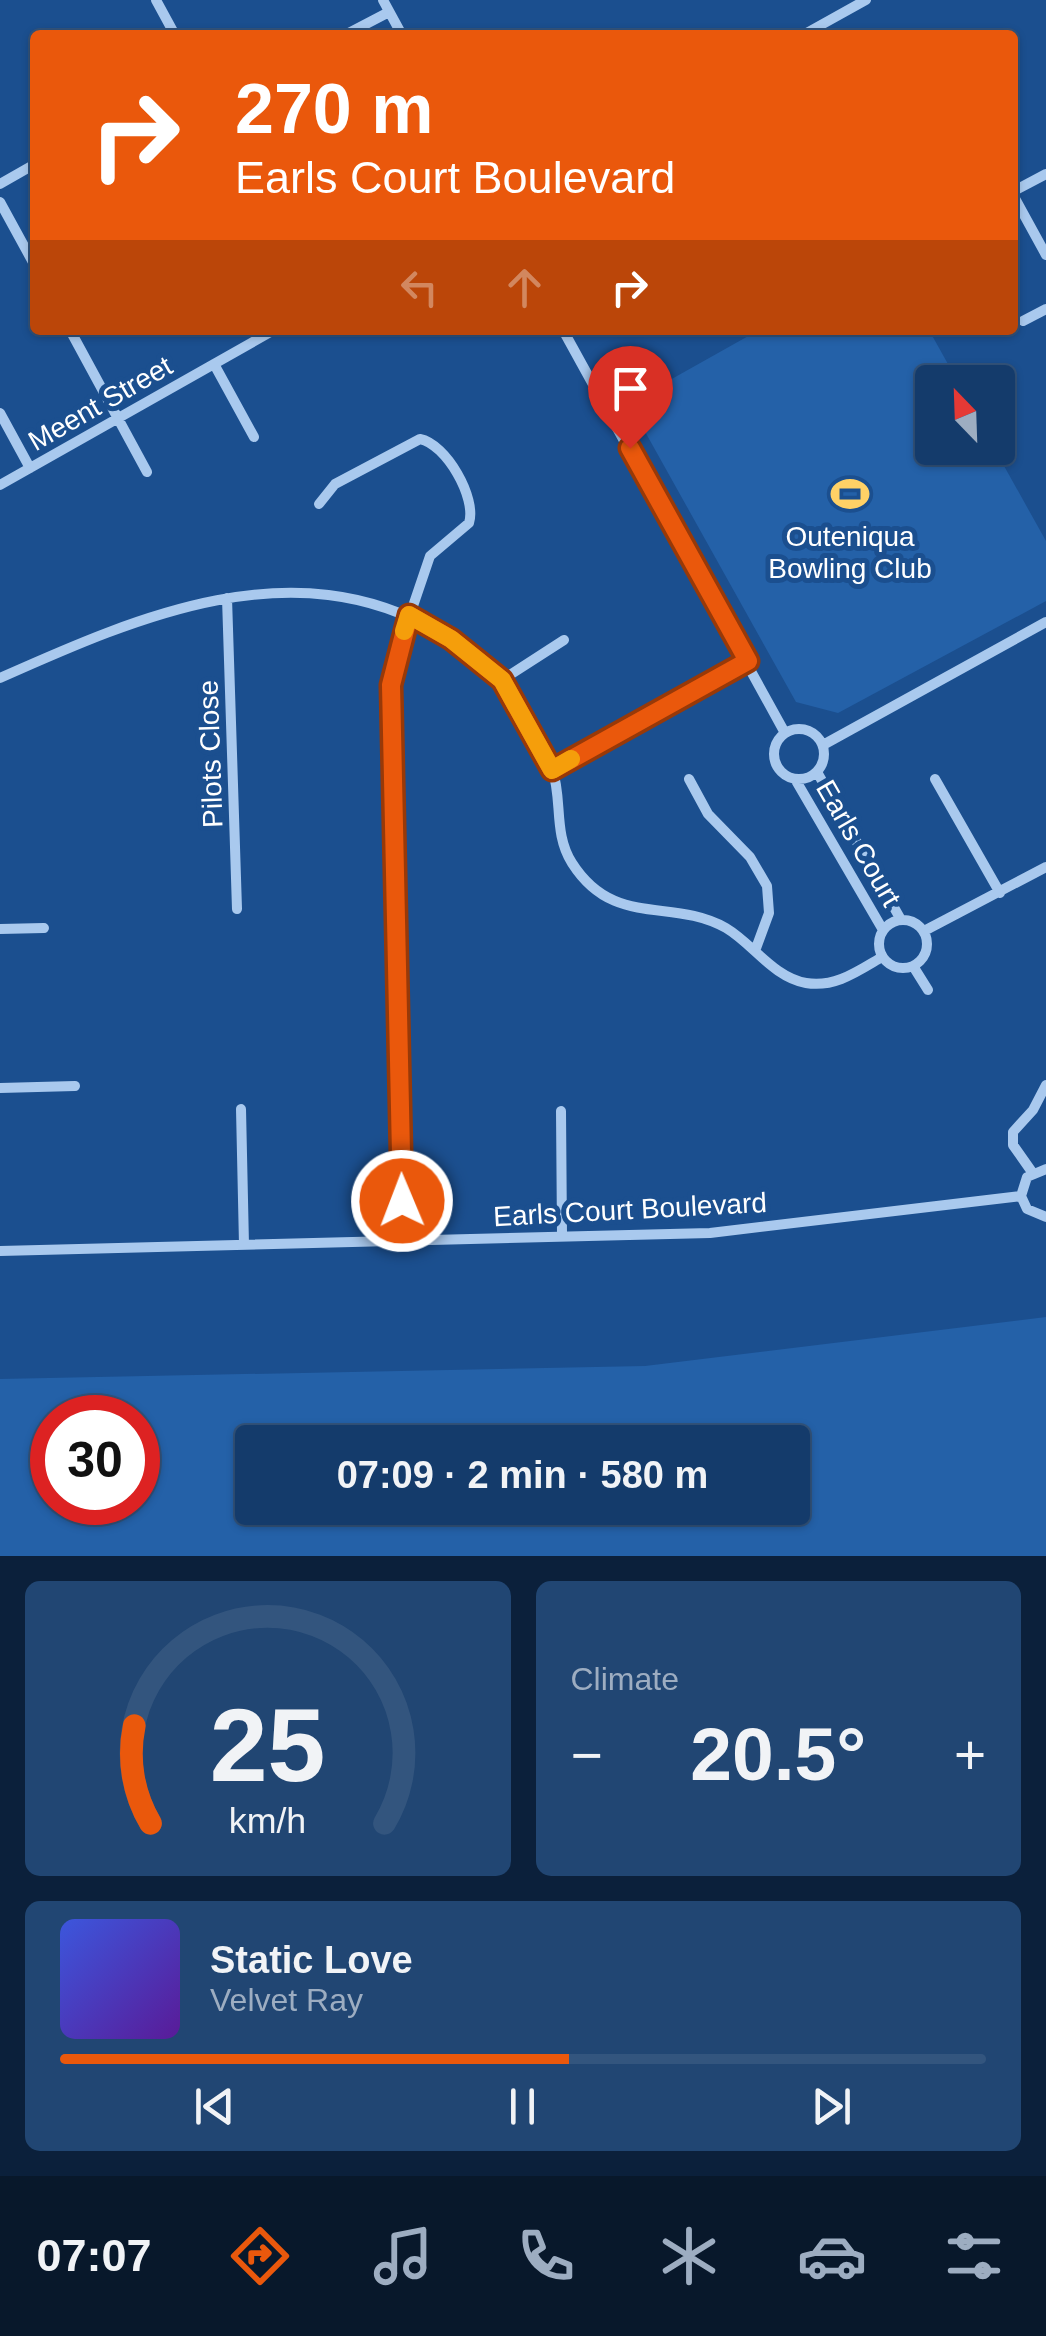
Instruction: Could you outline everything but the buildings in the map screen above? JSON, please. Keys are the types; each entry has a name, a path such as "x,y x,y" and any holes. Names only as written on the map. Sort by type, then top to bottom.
{"street":[{"path":"156,0 173,30"},
{"path":"383,0 399,30"},
{"path":"812,30 866,0"},
{"path":"355,30 389,12"},
{"path":"0,184 30,167"},
{"path":"1018,190 1046,174"},
{"path":"0,202 30,257"},
{"path":"1018,204 1046,255"},
{"path":"1022,321 1046,309"},
{"path":"73,335 148,472"},
{"name":"Meent Street","path":"0,485 265,335"},
{"path":"566,335 785,733"},
{"path":"214,364 254,437"},
{"path":"0,412 30,468"},
{"path":"320,504 336,484 420,439 440,448 472,506 472,515 462,530 440,544 430,556 409,615 391,685 403,1241"},
{"path":"0,678 189,603 320,592 409,615 451,639 502,680 552,770 560,836 583,878 628,908 711,920 789,978 808,983 841,980 882,957"},
{"name":"Pilots Close","path":"228,598 236,909"},
{"path":"823,745 1046,622"},
{"path":"502,680 564,640"},
{"path":"802,729 823,745 824,760 818,772 795,780 784,775 774,754 785,733 802,729"},
{"name":"Earls Court","path":"818,772 900,918"},
{"path":"935,779 1000,893"},
{"path":"689,780 708,814 750,857 768,886 770,913 754,950"},
{"name":"Earls Court","path":"795,780 883,930"},
{"path":"924,932 1046,867"},
{"path":"900,918 913,921 924,932 926,951 914,966 894,966 882,957 878,941 883,930 900,918"},
{"path":"0,929 44,928"},
{"path":"914,966 928,990"},
{"path":"0,1088 75,1086"},
{"path":"1032,1172 1014,1146 1012,1132 1033,1110 1046,1086"},
{"path":"242,1109 244,1246"},
{"path":"561,1112 562,1235"},
{"path":"1046,1169 1032,1172 1023,1183 1020,1196 1027,1209 1046,1217"},
{"name":"Earls Court Boulevard","path":"0,1251 710,1233 1020,1196"}],"lane":[{"path":"552,770 748,661"}],"shaded area":[{"name":"Outeniqua Bowling Club","path":"750,335 932,335 949,365 915,365 915,465 1004,465 1046,541 1046,601 838,713 796,702 629,403"},
{"path":"1046,1317 1046,1556 0,1556 0,1379 645,1366"}],"slow traffic":[{"path":"404,631 409,615 451,639 502,680 552,770 571,759"}],"place":[{"name":"Outeniqua Bowling Club","path":"850,494"}],"route":[{"path":"402,1201 391,685 409,615 451,639 502,680 552,770 748,661 630,448"}]}
